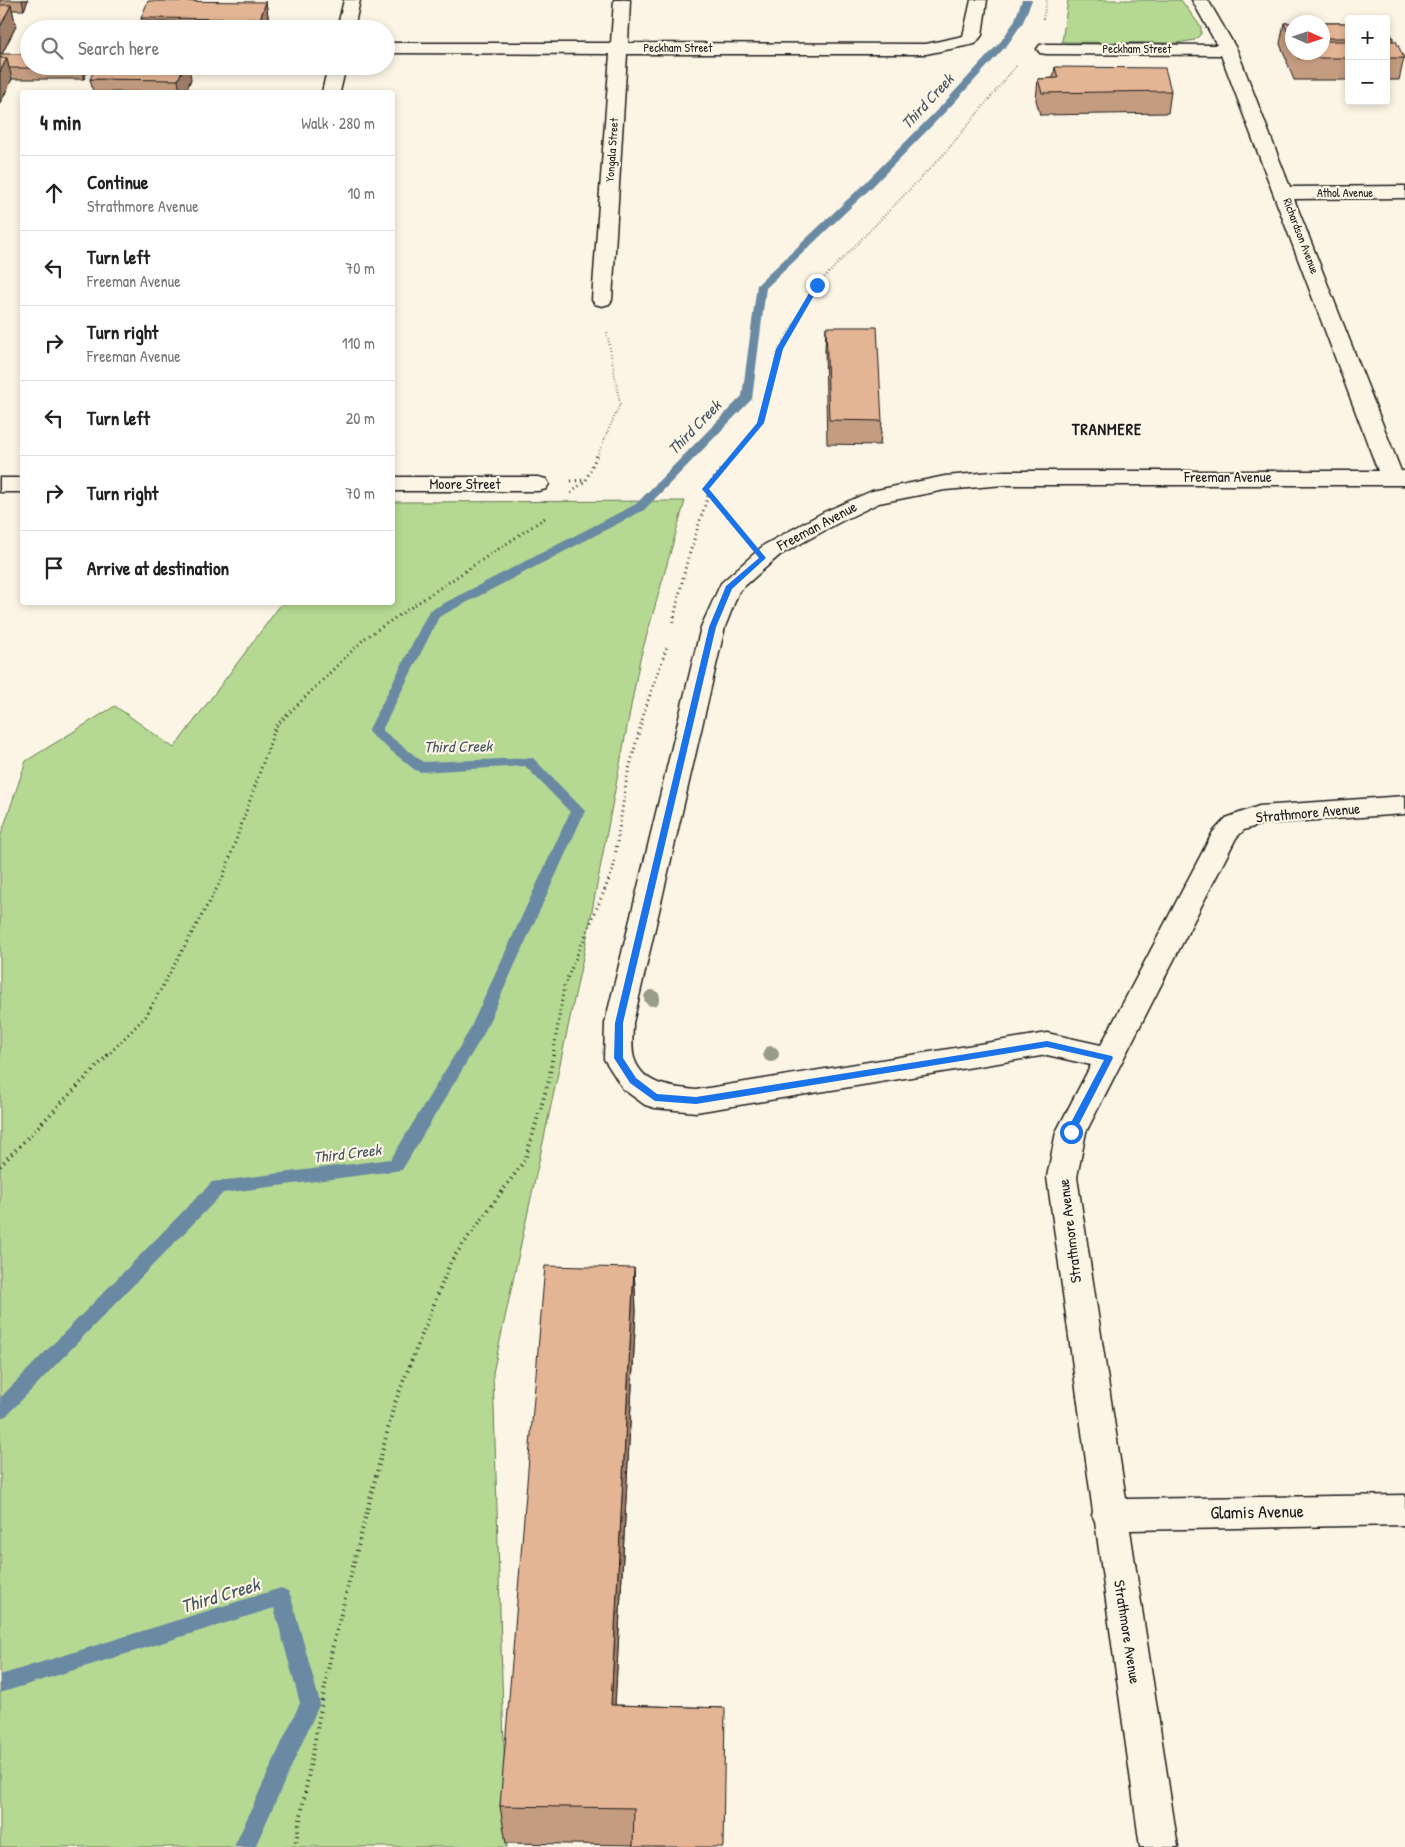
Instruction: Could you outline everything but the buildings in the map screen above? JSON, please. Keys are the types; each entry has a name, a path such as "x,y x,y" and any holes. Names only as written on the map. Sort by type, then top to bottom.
{"street":[{"path":"347,20 352,0"},
{"name":"Yongala Street","path":"602,300 622,0"},
{"name":"Peckham Street","path":"395,48 926,49 969,40 973,35 979,0"},
{"name":"Richardson Avenue","path":"1200,0 1221,34 1228,50 1398,478"},
{"name":"Peckham Street","path":"1046,49 1228,50"},
{"path":"331,90 335,75"},
{"name":"Athol Avenue","path":"1284,193 1405,192"},
{"name":"Freeman Avenue","path":"1109,1058 1047,1044 696,1101 655,1097 633,1080 619,1058 619,1023 713,627 729,588 772,550 872,498 944,483 1014,478 1398,478"},
{"name":"Moore Street","path":"395,484 538,484"},
{"path":"0,485 20,485"},
{"name":"Strathmore Avenue","path":"1159,1847 1109,1515 1062,1177 1071,1132 1220,841 1235,824 1259,815 1405,806"},
{"name":"Glamis Avenue","path":"1109,1515 1405,1510"}],"path":[{"path":"1042,22 1047,0"},
{"path":"763,558 705,489 760,423 780,349 817,285 945,153 1018,63"},
{"path":"565,499 586,480 620,404 602,300"},
{"path":"671,629 686,565 709,492"},
{"path":"0,1166 146,1016 223,877 276,726 365,638 551,512"},
{"path":"295,1847 332,1649 394,1405 451,1261 525,1160 549,1080 564,986 613,870 627,777 645,709 669,638"}],"green space":[{"path":"1068,0 1181,0 1201,27 1201,34 1195,40 1177,43 1062,42"},
{"path":"685,501 640,659 583,958 493,1373 507,1847 0,1847 0,838 26,761 115,706 174,748 281,605 395,605 395,502"}],"waterway":[{"name":"Third Creek","path":"0,1410 218,1187 396,1165 475,1035 578,811 528,761 420,767 375,731 434,614 640,507 748,397 761,287 868,185 946,106 1012,33 1027,0"},
{"name":"Third Creek","path":"0,1684 281,1597 310,1703 244,1847"}],"district":[{"name":"TRANMERE","path":"1107,429"}],"route":[{"path":"817,285 780,349 760,423 705,489 763,558 729,588 713,627 619,1023 619,1058 633,1080 655,1097 696,1101 1047,1044 1109,1058 1071,1132"}]}
